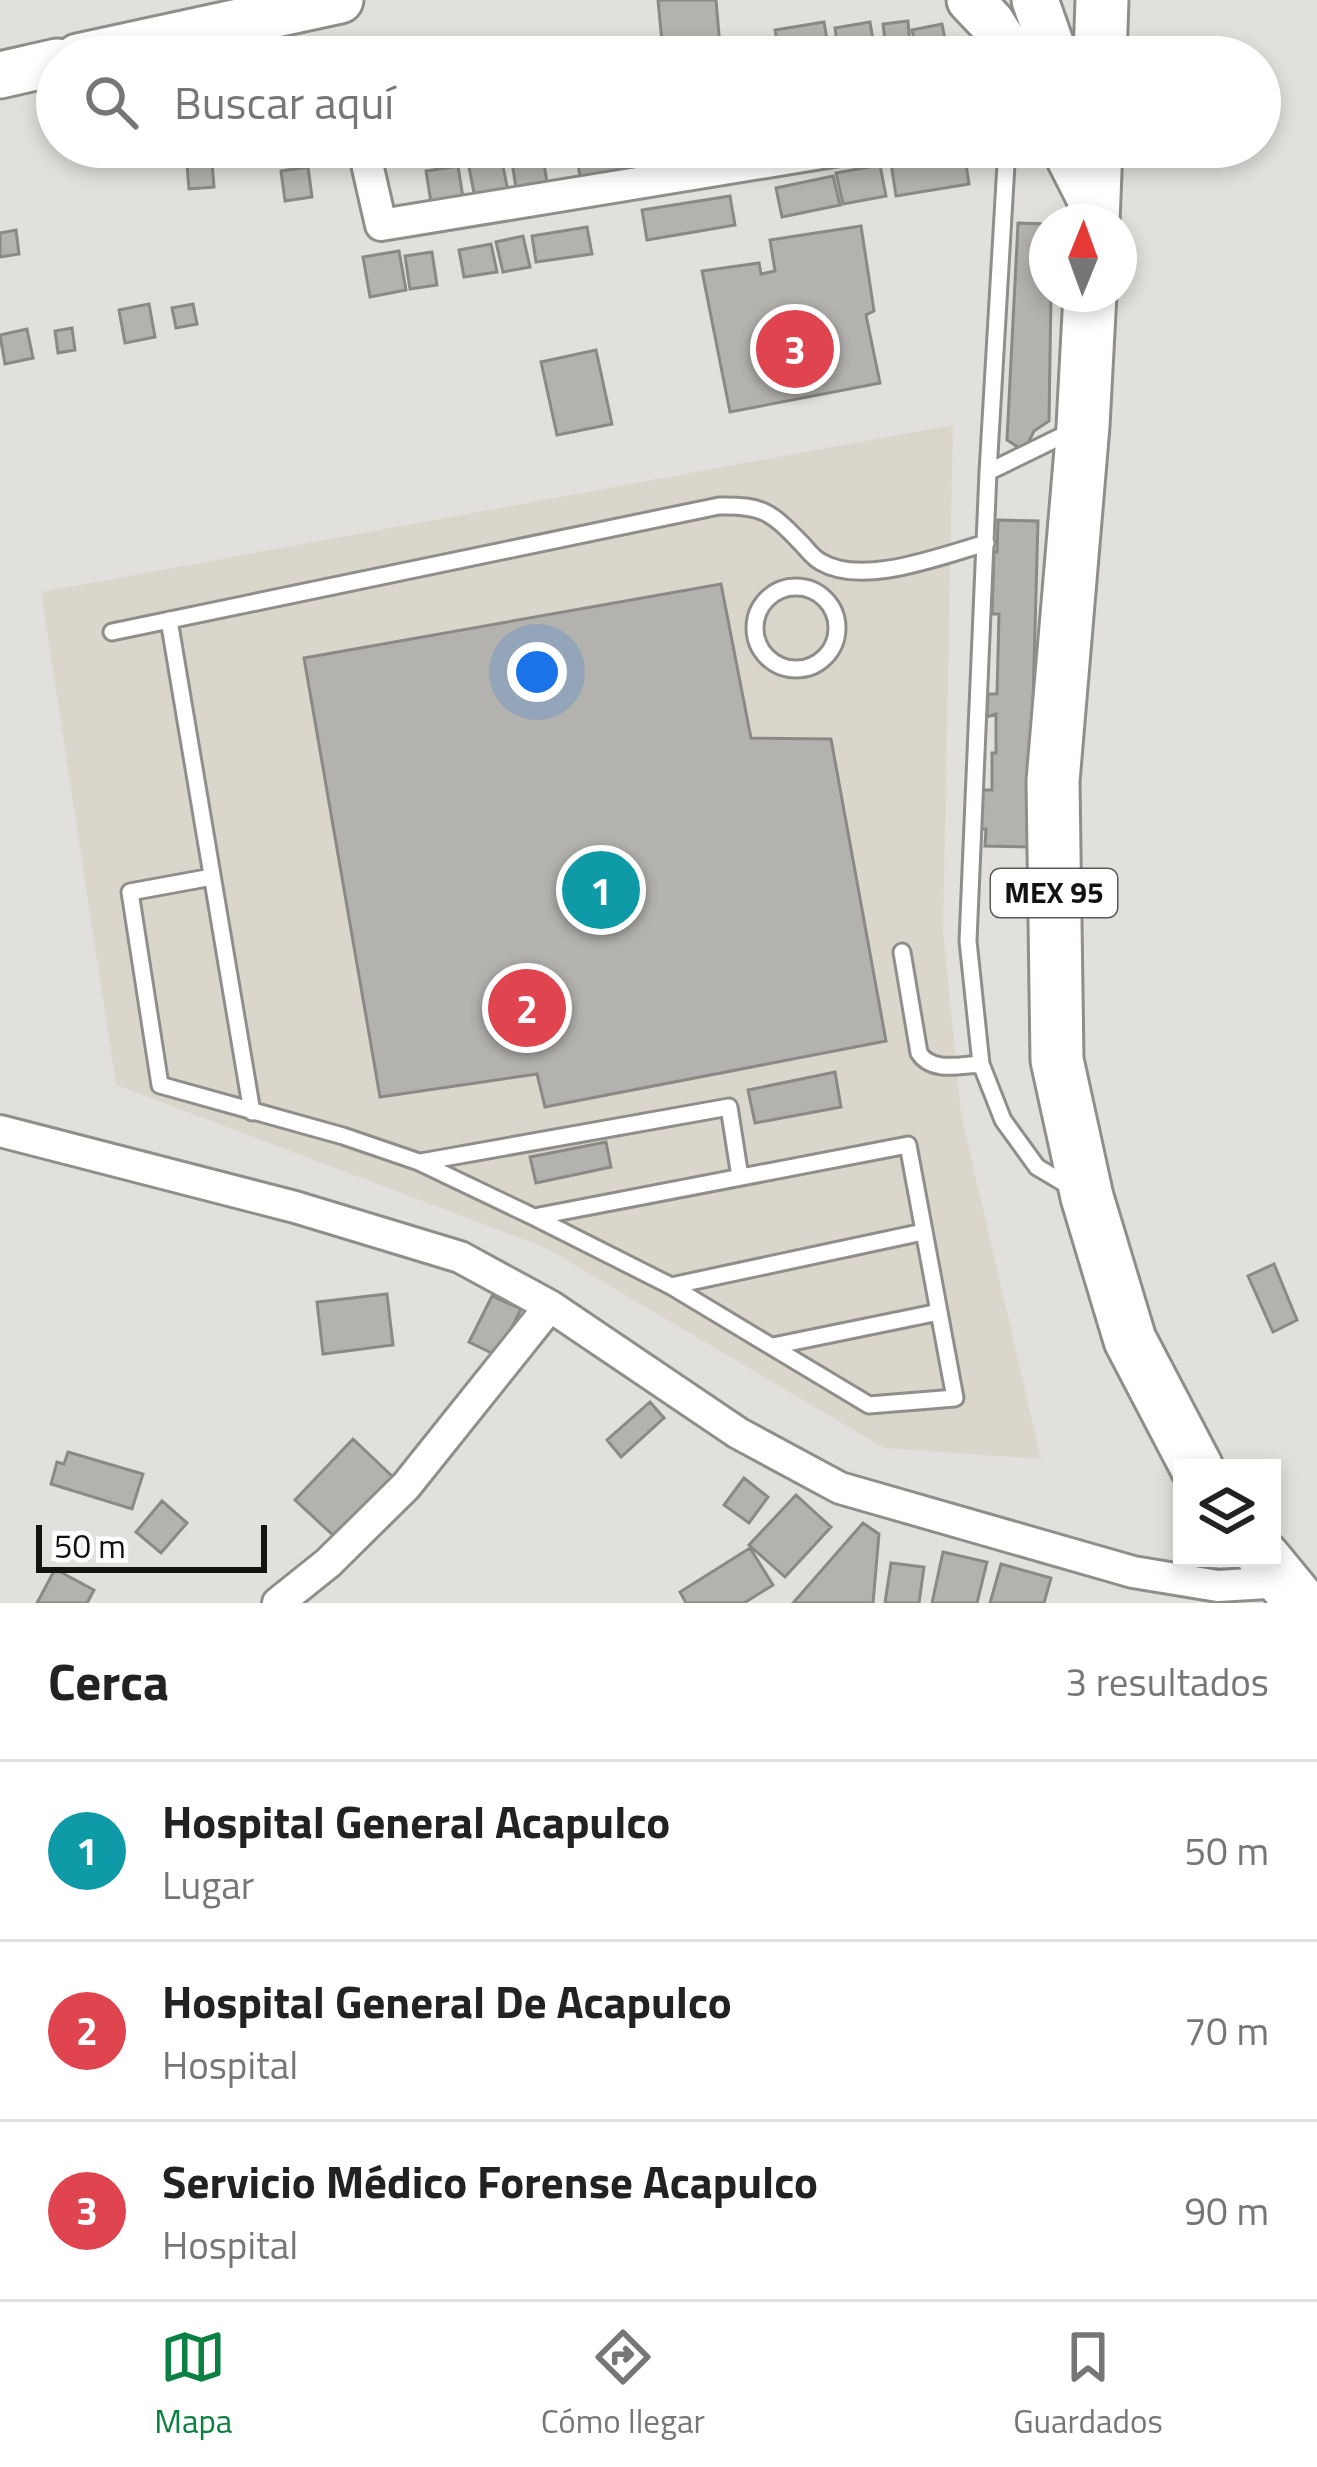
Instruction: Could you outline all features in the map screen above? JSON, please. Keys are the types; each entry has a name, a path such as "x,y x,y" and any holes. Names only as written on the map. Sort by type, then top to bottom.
{"main road":[{"path":"175,36 340,0"},
{"path":"970,0 1000,36"},
{"path":"1035,0 1048,36"},
{"path":"1101,36 1102,0"},
{"path":"0,74 36,66"},
{"path":"1073,168 1090,204"},
{"path":"1085,168 1092,204"},
{"path":"1094,204 1095,168"},
{"name":"MEX 95","path":"1089,312 1052,781 1057,1060 1087,1196 1130,1340 1192,1459"}],"street":[{"path":"368,168 381,225 730,168"},
{"path":"0,1131 295,1207 460,1257 550,1306 738,1433 840,1488 1133,1572 1218,1586 1282,1581"},
{"path":"278,1603 328,1563 406,1486 550,1306"}],"lane":[{"path":"1005,168 968,941 981,1064 1003,1120 1037,1167 1087,1196"},
{"path":"988,472 1083,426"},
{"path":"112,632 719,506 772,514 820,562 850,571 901,567 986,542"},
{"path":"812,589 820,562"},
{"path":"783,589 812,589 833,608 836,640 820,662 792,669 778,665 767,658 755,633 761,606 783,589"},
{"path":"169,620 252,1112"},
{"path":"212,877 130,892 160,1085 418,1162 671,1286 869,1405 955,1399 908,1145 534,1216"},
{"path":"902,952 919,1053 925,1062 935,1066 981,1064"},
{"path":"418,1162 729,1107 740,1177"},
{"path":"671,1286 923,1232"},
{"path":"772,1346 939,1312"}],"shaded area":[{"path":"953,425 943,930 961,1114 1041,1459 884,1448 546,1248 116,1085 41,592"}],"building":[{"path":"658,0 716,0 719,36 661,36"},
{"path":"908,21 909,36 884,36 883,24"},
{"path":"824,22 826,36 776,36 775,30"},
{"path":"870,22 872,36 836,36 835,28"},
{"path":"942,24 944,36 913,36 912,30"},
{"path":"187,168 212,168 214,187 189,189"},
{"path":"308,168 312,197 285,201 281,171"},
{"path":"458,168 464,204 432,209 426,171"},
{"path":"469,168 503,168 508,191 475,198"},
{"path":"513,168 545,168 548,189 517,194"},
{"path":"579,168 631,168 632,173 581,182"},
{"path":"881,168 886,196 843,204 836,173"},
{"path":"892,168 967,168 969,184 896,196"},
{"path":"833,176 840,205 782,217 776,188"},
{"path":"730,196 735,225 647,240 642,210"},
{"path":"1018,223 1029,223 1029,312 1051,312 1049,421 1034,431 1024,451 1007,440"},
{"path":"861,226 874,311 866,315 880,383 730,412 702,271 759,263 761,274 775,271 770,240"},
{"path":"587,227 592,254 536,262 532,236"},
{"path":"16,230 19,254 0,257 0,233"},
{"path":"523,236 530,267 503,272 496,242"},
{"path":"491,244 497,272 464,277 459,250"},
{"path":"399,251 406,290 370,297 363,257"},
{"path":"432,252 437,285 410,289 405,256"},
{"path":"149,304 155,337 125,343 119,310"},
{"path":"193,304 197,324 176,328 172,308"},
{"path":"72,328 75,350 58,353 55,331"},
{"path":"27,329 33,358 5,364 0,335"},
{"path":"596,350 612,424 557,435 541,362"},
{"path":"998,520 1038,521 1029,847 985,846 986,829 977,829 980,790 992,790 992,753 996,753 996,714 987,717 988,694 997,694 999,614 992,614"},
{"path":"721,584 751,738 831,739 886,1041 545,1107 537,1074 380,1097 304,658"},
{"path":"835,1072 841,1107 755,1123 748,1090"},
{"path":"606,1142 611,1167 536,1183 530,1157"},
{"path":"1274,1264 1297,1320 1273,1332 1248,1276"},
{"path":"387,1294 393,1345 323,1354 317,1302"},
{"path":"492,1296 521,1309 498,1356 469,1342"},
{"path":"650,1402 664,1418 621,1457 607,1440"},
{"path":"353,1439 393,1477 336,1538 295,1500"},
{"path":"68,1452 143,1474 132,1509 51,1484 57,1462 64,1464"},
{"path":"744,1478 768,1497 749,1523 724,1505"},
{"path":"796,1495 831,1527 785,1577 749,1545"},
{"path":"162,1501 187,1523 161,1553 136,1532"},
{"path":"863,1523 879,1534 873,1603 793,1603"},
{"path":"750,1548 773,1585 744,1603 686,1603 680,1592"},
{"path":"943,1552 987,1562 977,1603 932,1603"},
{"path":"891,1563 924,1567 919,1603 885,1603"},
{"path":"1001,1564 1051,1578 1044,1603 990,1603"},
{"path":"55,1569 94,1590 87,1603 37,1603"}],"place":[{"name":"Servicio Médico Forense Acapulco","path":"795,349"},
{"name":"Hospital General Acapulco","path":"601,890"},
{"name":"Hospital General De Acapulco","path":"527,1008"}]}
